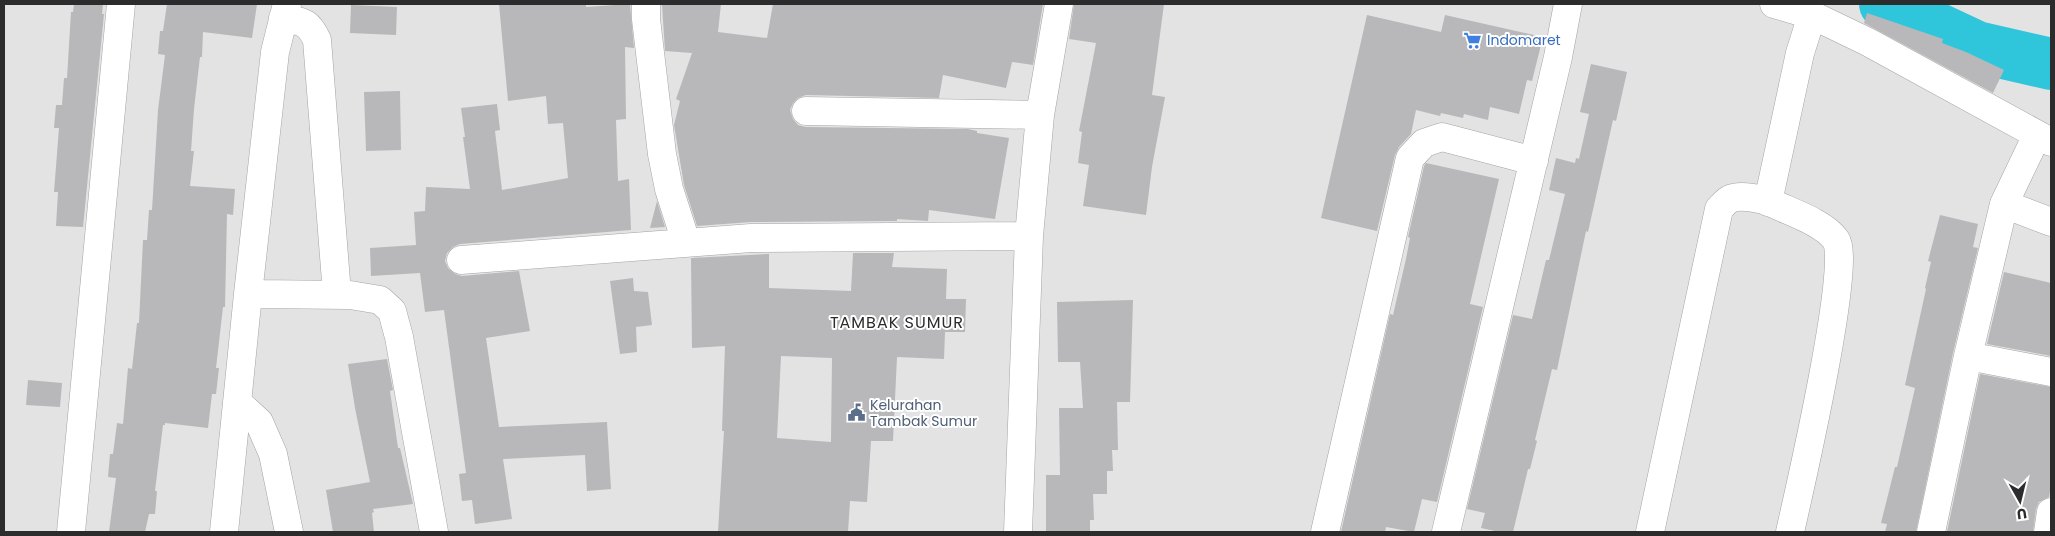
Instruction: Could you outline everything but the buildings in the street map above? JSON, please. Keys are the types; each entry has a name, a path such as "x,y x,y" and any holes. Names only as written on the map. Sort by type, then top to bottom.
{"street":[{"path":"71,532 121,4"},
{"path":"646,4 662,154 669,189 686,242"},
{"path":"1018,532 1029,236 1040,115 1059,4"},
{"path":"1446,532 1534,161 1568,4"},
{"path":"1774,4 1810,21 1868,42 2044,139 2014,182 1968,356 1931,532"},
{"path":"224,532 248,294 276,52 286,11 311,27 318,40 338,294"},
{"path":"1768,202 1800,53 1810,21"},
{"path":"806,111 1040,115"},
{"path":"1325,532 1410,158 1424,143 1442,137 1534,161"},
{"path":"2014,182 2051,222"},
{"path":"1650,532 1719,210 1728,199 1737,197 1768,202 1826,230 1838,242 1840,259 1830,340 1790,532"},
{"path":"461,260 751,238 1029,236"},
{"path":"248,294 350,294 380,300 392,311 401,347 434,532"},
{"path":"1968,356 2051,372"},
{"path":"237,402 259,422 273,454 289,532"},
{"path":"2048,532 2051,512"}],"waterway":[{"path":"1885,4 1977,47 2051,64"}],"place":[{"name":"Indomaret","path":"1473,40"},
{"name":"Kelurahan Tambak Sumur","path":"856,413"}],"district":[{"name":"TAMBAK SUMUR","path":"897,322"}]}
